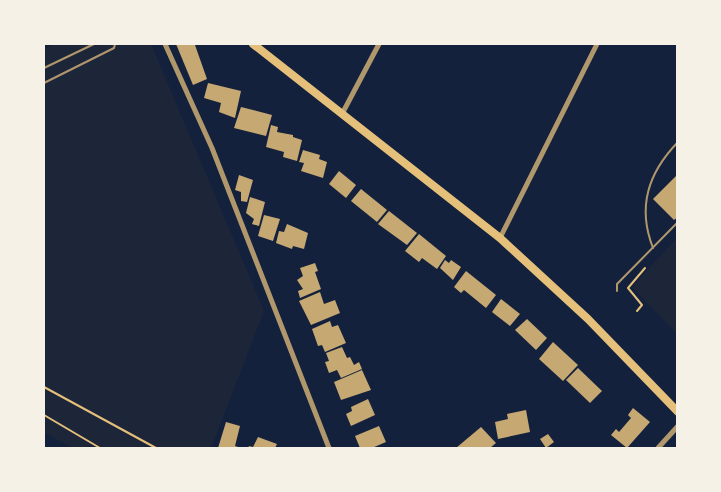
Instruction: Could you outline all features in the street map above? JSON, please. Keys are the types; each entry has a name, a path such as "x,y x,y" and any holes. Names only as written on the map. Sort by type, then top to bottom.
{"main road":[{"path":"253,44 500,238 588,319 678,412"}],"street":[{"path":"165,44 212,148 329,448"},
{"path":"342,114 379,44"},
{"path":"500,238 597,44"},
{"path":"658,448 678,426"}],"lane":[{"path":"44,68 94,44"},
{"path":"44,84 114,48 115,44"},
{"path":"653,248 647,232 646,191 662,159 678,142"},
{"path":"617,291 618,284 678,222"}],"path":[{"path":"637,311 642,305 628,288 645,268"},
{"path":"44,387 156,448"},
{"path":"44,414 100,448"}],"shaded area":[{"path":"55,44 151,44 264,311 211,448 72,448 44,432 44,49"},
{"path":"677,238 677,334 632,287"}],"building":[{"path":"176,44 195,45 207,79 193,85"},
{"path":"208,83 241,91 235,118 219,112 221,103 204,98"},
{"path":"241,107 272,115 266,136 234,128"},
{"path":"271,125 278,127 277,132 293,135 302,140 297,161 283,157 284,152 266,147"},
{"path":"303,150 320,155 319,159 327,162 323,178 301,171 304,163 299,162"},
{"path":"339,171 356,185 346,198 329,184"},
{"path":"678,174 678,217 674,220 653,199"},
{"path":"239,175 253,180 247,202 241,201 241,192 235,190"},
{"path":"361,189 387,210 377,222 351,201"},
{"path":"250,197 265,202 259,226 252,224 254,219 246,213"},
{"path":"389,211 417,233 407,245 378,224"},
{"path":"264,215 280,219 273,241 258,236"},
{"path":"287,224 308,233 304,249 293,246 292,249 276,243 279,231 284,232"},
{"path":"419,234 446,256 437,269 422,258 419,262 405,251"},
{"path":"445,260 449,263 451,260 461,267 453,280 440,268"},
{"path":"315,263 318,271 315,272 321,289 300,298 298,291 303,289 297,280 303,276 300,268"},
{"path":"466,271 496,295 486,308 464,290 461,293 454,287"},
{"path":"320,292 324,304 335,300 340,313 311,325 299,301"},
{"path":"501,299 520,314 510,326 492,312"},
{"path":"527,319 547,338 536,350 515,330"},
{"path":"330,321 332,327 338,325 346,343 325,352 322,345 318,346 312,329"},
{"path":"553,342 578,365 563,381 539,359"},
{"path":"342,347 347,358 350,357 354,365 359,362 362,369 341,378 337,370 329,373 325,362 329,361 326,353"},
{"path":"578,368 602,391 590,403 566,380"},
{"path":"362,370 371,390 341,400 334,382"},
{"path":"368,399 375,415 351,426 346,414 352,411 351,407"},
{"path":"633,408 650,422 627,448 611,435 616,429 619,432 631,418 628,415"},
{"path":"526,410 530,432 498,439 495,422 508,419 507,414"},
{"path":"226,422 240,426 235,446 241,448 218,448"},
{"path":"379,426 386,442 372,448 360,448 355,436"},
{"path":"481,427 496,443 490,448 456,448"},
{"path":"548,434 554,442 546,448 540,439"},
{"path":"258,437 277,444 275,448 248,448 253,447"}]}
